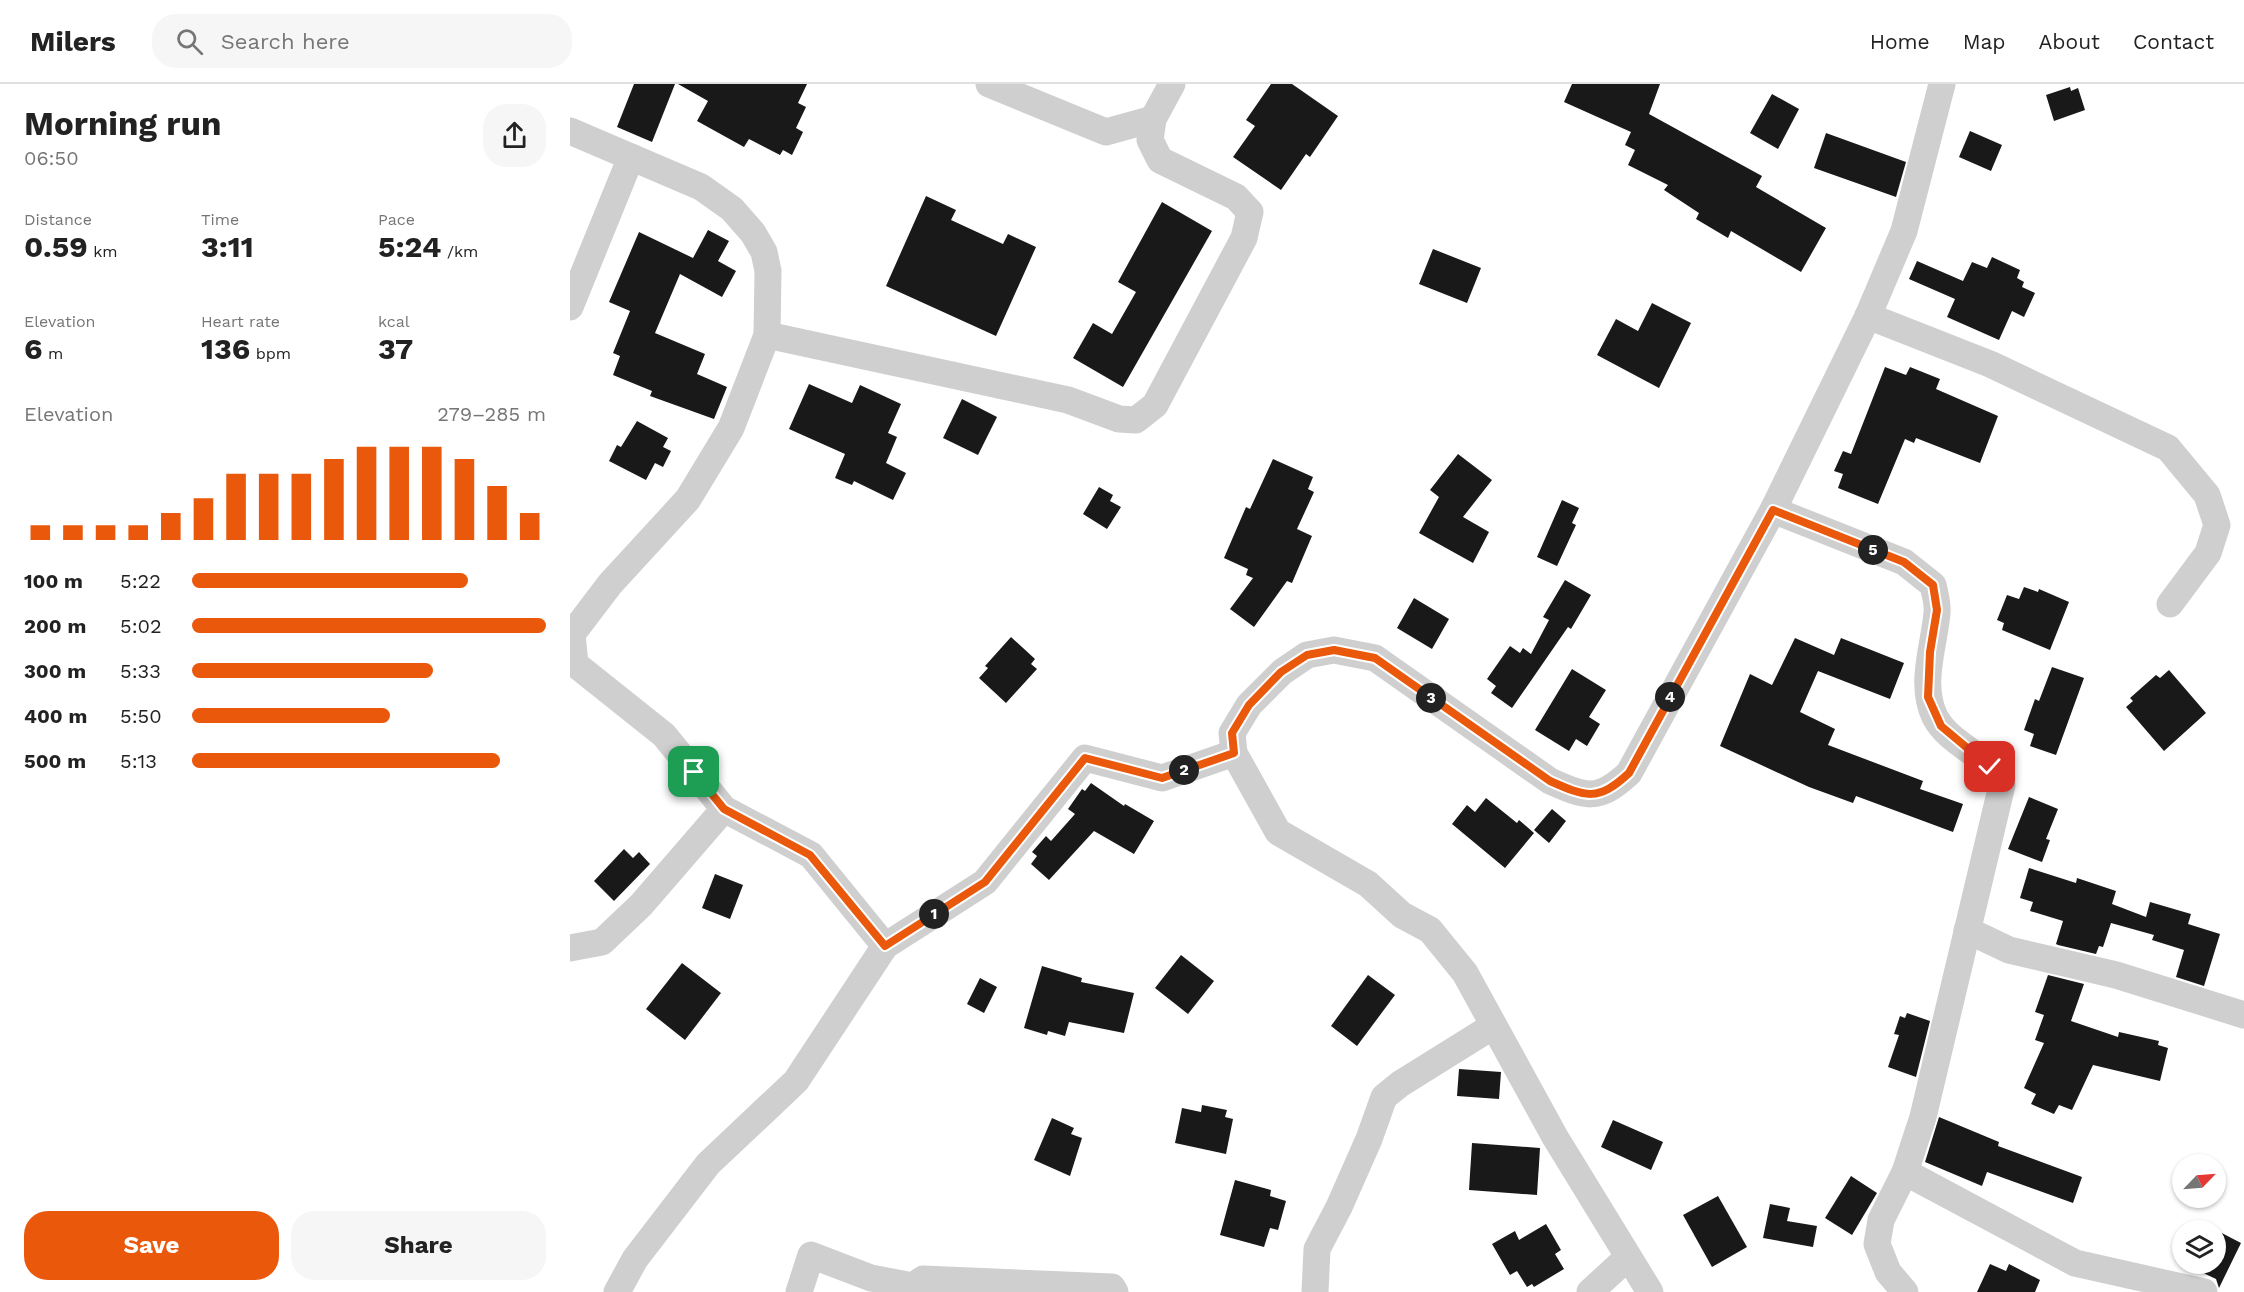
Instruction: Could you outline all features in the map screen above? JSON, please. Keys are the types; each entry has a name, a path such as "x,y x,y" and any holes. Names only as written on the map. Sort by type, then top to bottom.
{"street":[{"path":"989,84 1106,132 1153,119"},
{"path":"768,335 1068,400 1119,419 1136,420 1155,405 1244,238 1250,212 1236,196 1160,160 1150,140 1153,119 1172,84"},
{"path":"1650,1292 1627,1258 1555,1137 1465,973 1430,930 1402,915 1368,884 1278,832 1234,753 1232,733 1249,705 1281,672 1307,655 1334,650 1375,658 1550,781 1582,796 1612,789 1629,773 1773,510 1868,316 1904,231 1942,84"},
{"path":"570,131 701,187 732,209 753,233 764,252 768,271 768,335 731,428 688,499 610,584 572,634 575,663 664,735 724,809 810,855 885,946"},
{"path":"570,307 631,157"},
{"path":"1868,316 1990,364 2168,448 2207,495 2217,525 2208,553 2170,604"},
{"path":"1773,510 1904,562 1933,585 1937,610 1930,652 1928,697 1941,726 1990,767 1998,775 2002,785 1923,1117 1905,1172 1881,1220 1877,1244 1888,1272 1905,1292"},
{"path":"616,1292 634,1259 708,1164 796,1081 885,946 985,882 1085,758 1162,778 1234,753"},
{"path":"570,948 602,942 641,905 724,809"},
{"path":"1967,930 2009,950 2116,975 2244,1015"},
{"path":"1315,1292 1317,1249 1365,1149 1384,1097 1400,1084 1493,1026"},
{"path":"1905,1172 2075,1263 2204,1292"},
{"path":"799,1292 811,1255 871,1278 913,1286 923,1279 1112,1287 1115,1292"},
{"path":"1590,1292 1627,1258"}],"building":[{"path":"634,84 675,84 652,142 617,127"},
{"path":"678,84 807,84 798,103 806,107 796,128 803,132 792,155 783,150 780,155 749,139 744,147 697,121 708,101"},
{"path":"1271,84 1292,84 1338,116 1310,157 1306,154 1281,190 1233,157 1255,126 1246,120"},
{"path":"1572,84 1660,84 1649,114 1762,176 1756,187 1826,228 1801,272 1731,231 1728,238 1696,219 1699,213 1664,190 1668,185 1628,165 1635,150 1625,145 1631,132 1564,102"},
{"path":"2070,87 2071,91 2078,88 2085,110 2054,121 2046,95"},
{"path":"1772,94 1799,109 1778,149 1750,133"},
{"path":"1970,131 2002,145 1991,171 1959,157"},
{"path":"1826,133 1906,162 1896,197 1814,168"},
{"path":"926,196 956,210 951,220 1003,244 1008,234 1036,247 996,336 886,286"},
{"path":"1162,202 1212,231 1123,387 1073,358 1093,323 1112,334 1136,292 1118,282"},
{"path":"708,230 729,241 718,261 736,271 722,297 680,274 655,333 705,354 697,374 727,387 714,419 650,396 652,391 613,375 620,356 613,353 630,311 609,302 639,232 693,258"},
{"path":"1433,249 1481,268 1467,303 1419,284"},
{"path":"1992,257 2020,270 2017,278 2024,282 2022,287 2035,293 2024,317 2012,311 1999,340 1947,317 1955,299 1909,279 1917,261 1963,281 1972,262 1987,268"},
{"path":"1652,303 1691,323 1659,388 1597,355 1616,319 1638,331"},
{"path":"1885,367 1906,375 1910,367 1940,379 1936,389 1998,416 1980,463 1916,438 1914,443 1905,439 1878,504 1838,488 1843,474 1834,471 1843,451 1851,454"},
{"path":"809,384 852,403 860,385 901,404 888,433 897,437 886,463 906,473 893,500 854,481 852,485 835,478 845,454 789,429"},
{"path":"962,399 997,417 978,455 943,438"},
{"path":"637,421 668,438 663,447 671,451 663,467 655,463 646,480 609,461 617,445 621,447"},
{"path":"1458,454 1492,480 1463,517 1489,532 1473,563 1419,533 1439,497 1430,490"},
{"path":"1273,459 1313,477 1308,489 1314,492 1297,529 1312,536 1292,583 1287,581 1254,627 1230,609 1253,578 1246,575 1248,569 1224,558 1246,507 1250,509"},
{"path":"1099,487 1113,495 1110,501 1121,507 1107,529 1083,514"},
{"path":"1562,500 1579,508 1572,523 1576,525 1557,566 1537,557"},
{"path":"1565,580 1591,595 1571,629 1568,627 1512,708 1491,693 1496,686 1487,679 1510,646 1520,653 1523,648 1531,654 1549,620 1543,617"},
{"path":"2024,587 2038,592 2039,589 2069,602 2050,650 2002,630 2004,623 1997,620 2007,595 2019,599"},
{"path":"1414,598 1449,619 1432,649 1397,628"},
{"path":"1011,637 1035,659 1031,664 1037,669 1006,703 979,678 988,668 985,666"},
{"path":"1795,638 1834,655 1841,638 1904,663 1890,699 1818,671 1800,712 1835,729 1828,745 1923,781 1920,789 1963,804 1953,832 1856,796 1853,803 1809,787 1720,746 1750,674 1772,685"},
{"path":"2052,667 2084,678 2056,755 2030,746 2034,734 2024,730 2035,699 2039,701"},
{"path":"1572,669 1606,690 1589,717 1600,724 1587,746 1576,739 1569,751 1535,730"},
{"path":"2169,670 2206,713 2164,751 2126,707 2133,701 2130,698 2156,675 2160,678"},
{"path":"1091,783 1124,806 1125,804 1154,821 1134,854 1094,831 1049,880 1031,864 1037,856 1032,852 1046,836 1051,841 1075,814 1068,809 1082,789 1085,791"},
{"path":"2029,797 2058,809 2046,839 2050,840 2042,862 2008,849"},
{"path":"1486,798 1517,823 1519,820 1534,833 1505,868 1452,824 1467,805 1475,812"},
{"path":"1552,809 1566,821 1549,843 1534,830"},
{"path":"624,849 633,858 639,852 650,864 614,901 594,881"},
{"path":"2029,868 2076,883 2077,878 2116,891 2112,904 2146,917 2150,902 2191,914 2188,924 2220,934 2204,986 2176,977 2184,950 2152,940 2154,935 2111,923 2103,947 2099,946 2096,954 2056,944 2063,921 2030,911 2033,902 2020,898"},
{"path":"715,874 743,885 730,919 702,908"},
{"path":"1181,955 1214,981 1188,1014 1155,988"},
{"path":"682,963 721,993 685,1040 646,1009"},
{"path":"1042,966 1082,978 1081,982 1134,993 1124,1033 1069,1022 1065,1036 1048,1031 1047,1035 1024,1028"},
{"path":"1368,975 1395,995 1357,1046 1331,1026"},
{"path":"2048,975 2084,984 2071,1021 2118,1037 2119,1032 2159,1041 2158,1045 2168,1048 2160,1081 2093,1065 2072,1110 2059,1105 2054,1114 2031,1104 2036,1094 2024,1088 2044,1043 2035,1040 2044,1015 2035,1012"},
{"path":"980,978 997,987 984,1013 967,1004"},
{"path":"1907,1013 1930,1021 1916,1077 1888,1067 1899,1035 1894,1034 1900,1016 1905,1018"},
{"path":"1459,1069 1501,1072 1499,1099 1457,1096"},
{"path":"1202,1105 1227,1110 1225,1117 1233,1119 1226,1154 1175,1143 1182,1108 1201,1112"},
{"path":"1939,1117 1999,1142 1998,1146 2082,1177 2073,1203 1987,1172 1982,1186 1925,1162"},
{"path":"1052,1118 1074,1128 1071,1134 1082,1138 1070,1176 1034,1160"},
{"path":"1613,1120 1663,1142 1651,1170 1601,1147"},
{"path":"1472,1143 1540,1148 1537,1195 1469,1190"},
{"path":"1851,1176 1877,1193 1852,1235 1825,1218"},
{"path":"1235,1180 1271,1190 1270,1196 1286,1201 1278,1230 1270,1228 1264,1247 1220,1235"},
{"path":"1718,1196 1747,1247 1712,1267 1683,1215"},
{"path":"1770,1204 1790,1208 1787,1221 1817,1226 1813,1247 1763,1238"},
{"path":"1546,1224 1561,1250 1555,1254 1564,1269 1534,1287 1532,1284 1527,1287 1517,1271 1510,1275 1492,1244 1515,1231 1519,1240"},
{"path":"2226,1235 2241,1243 2226,1274"},
{"path":"1990,1264 2006,1271 2009,1264 2040,1280 2035,1292 1977,1292"},
{"path":"2205,1274 2226,1274 2219,1288 2216,1279"}],"route":[{"path":"694,772 724,809 810,855 885,946 985,882 1085,758 1162,778 1234,753 1232,733 1249,705 1281,672 1307,655 1334,650 1375,658 1550,781 1582,796 1612,789 1629,773 1773,510 1904,562 1933,585 1937,610 1930,652 1928,697 1941,726 1990,767"}]}
